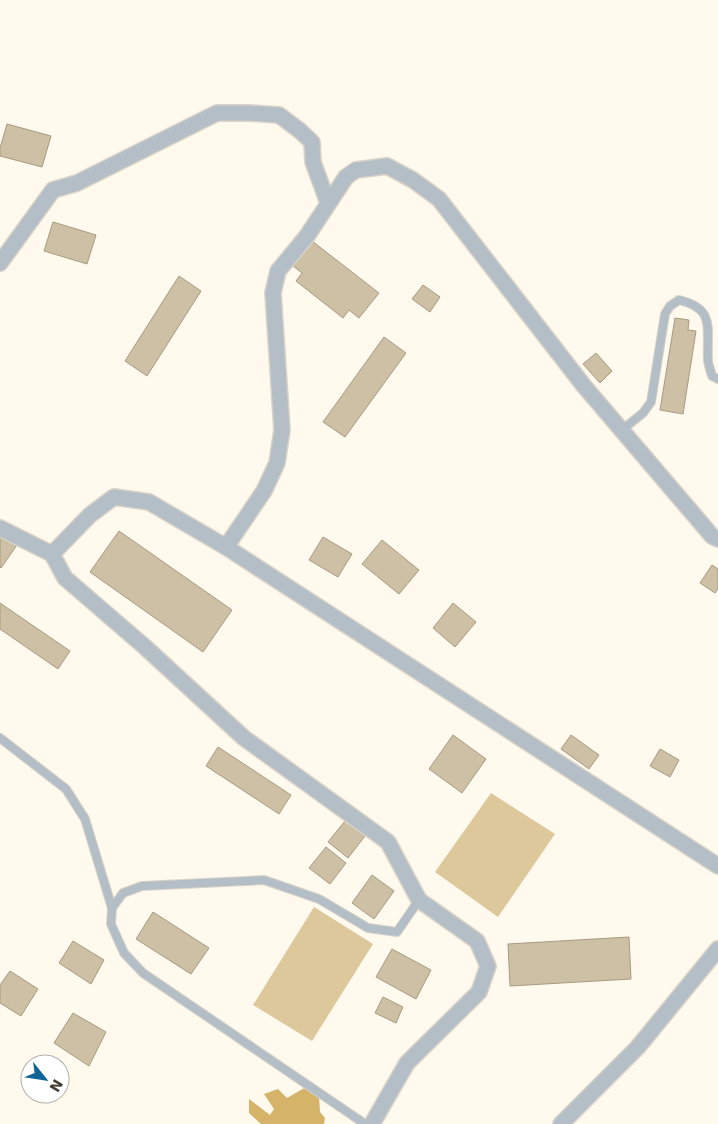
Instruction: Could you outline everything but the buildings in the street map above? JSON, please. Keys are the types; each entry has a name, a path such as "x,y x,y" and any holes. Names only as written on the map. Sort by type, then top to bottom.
{"street":[{"path":"0,263 53,190 77,183 217,113 279,115 299,130 312,142 313,162 328,203"},
{"path":"226,547 264,491 277,462 282,430 273,293 278,272 306,236 346,177 356,170 387,166 413,180 439,199 584,386 712,536 718,539"},
{"path":"52,554 90,514 114,497 149,502 226,547 718,866"},
{"path":"0,528 52,554 65,578 145,647 244,738 388,842 418,900 477,941 488,966 479,992 407,1063 372,1124"},
{"path":"561,1124 638,1047 718,949"}],"lane":[{"path":"622,430 643,413 651,402 665,314 670,306 679,300 700,309 707,321 709,334 708,362 712,376 718,379"},
{"path":"0,738 66,789 86,819 112,908 111,924 124,953 143,973 365,1124"},
{"path":"112,908 123,893 142,886 264,880 319,899 368,928 398,932 418,900"}],"shaded area":[{"path":"491,793 555,834 498,917 435,872"},
{"path":"314,907 373,944 312,1041 253,1005"},
{"path":"306,1087 319,1096 320,1112 325,1118 324,1124 261,1124 249,1113 249,1099 270,1115 274,1109 264,1094 278,1089 287,1098"}]}
